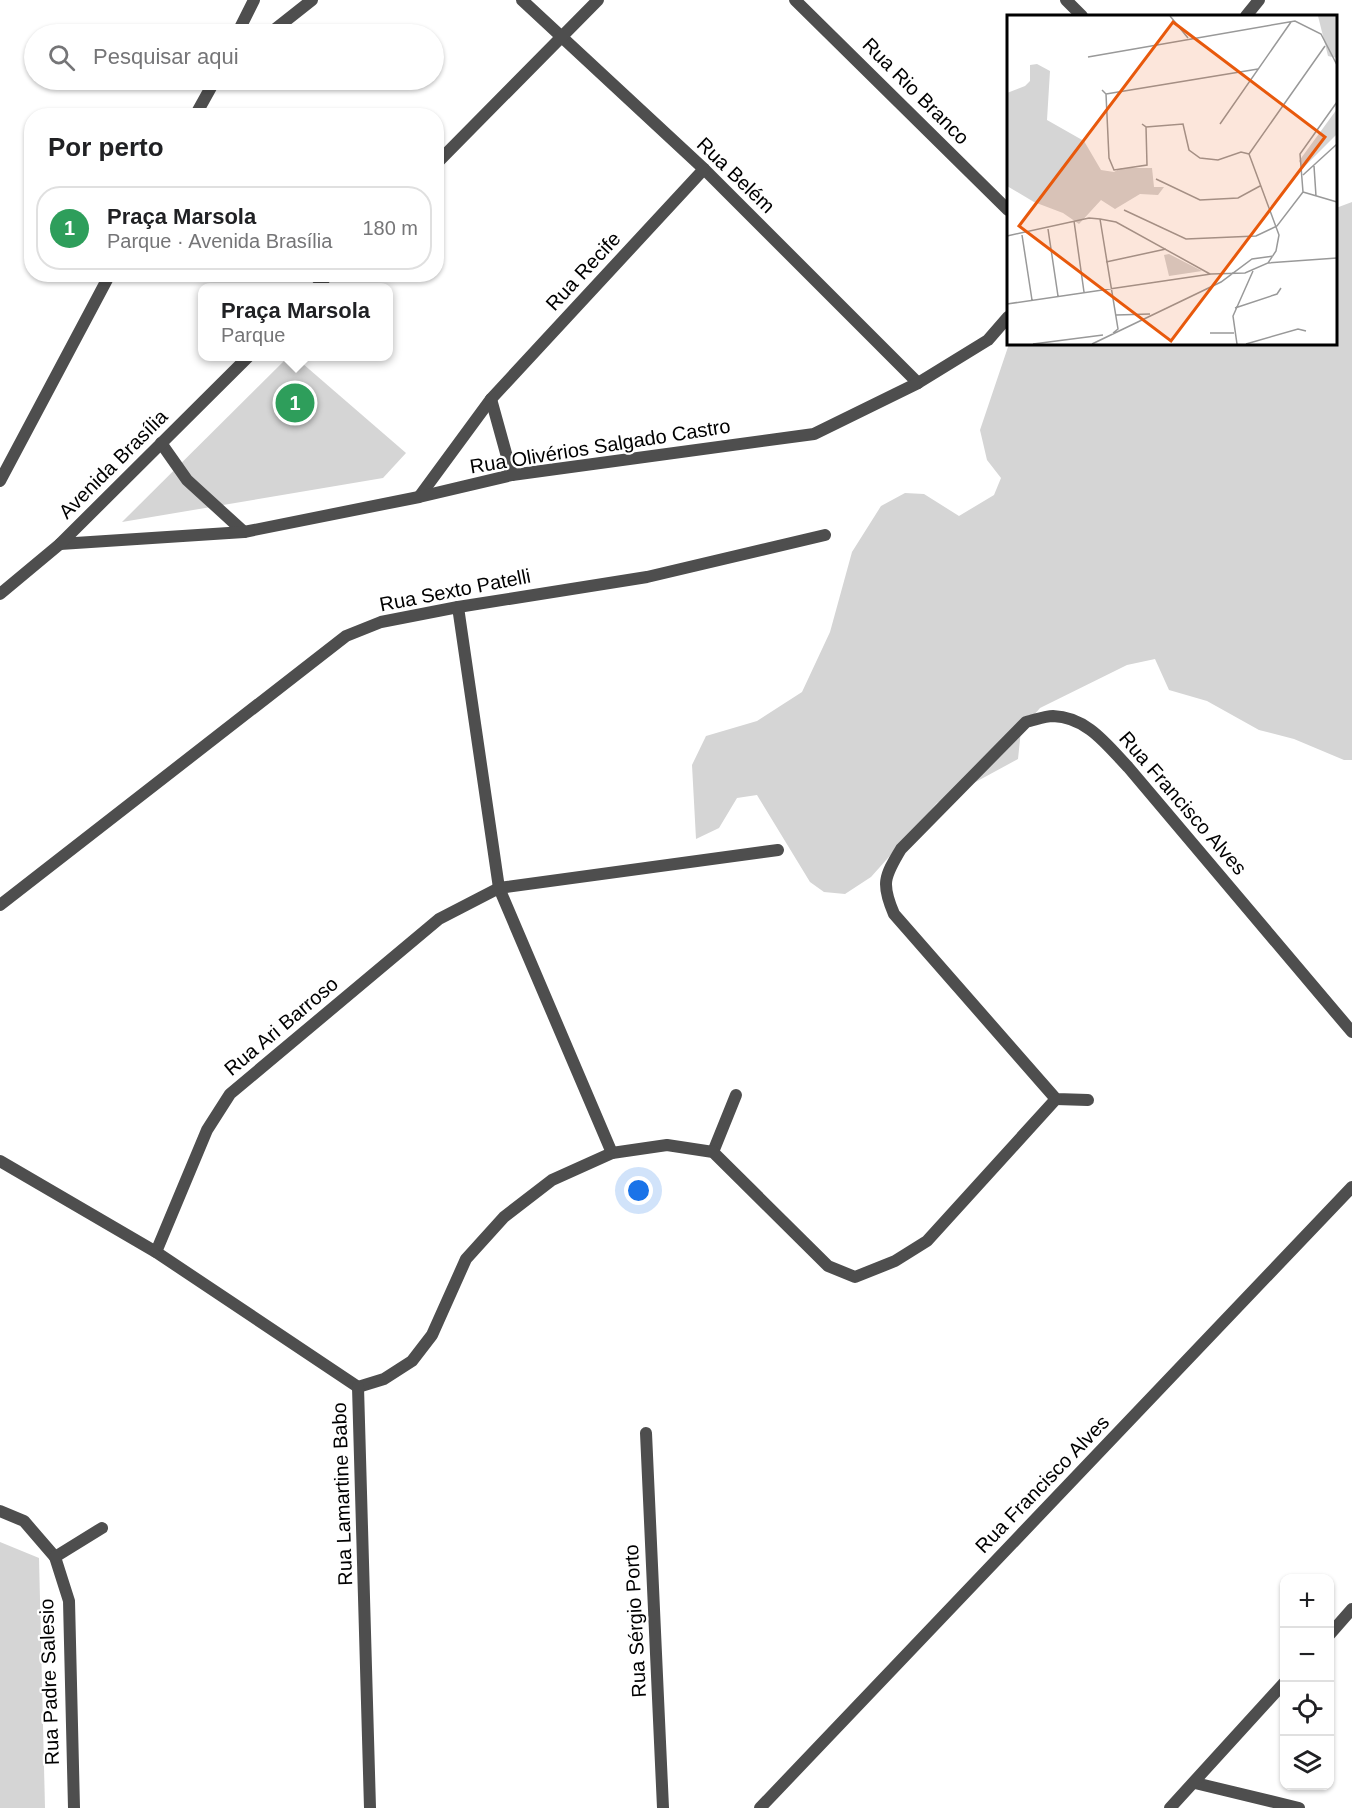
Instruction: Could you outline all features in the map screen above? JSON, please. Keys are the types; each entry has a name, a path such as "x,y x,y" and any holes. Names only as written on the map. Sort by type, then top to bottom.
{"street":[{"path":"242,24 254,0"},
{"path":"282,24 312,0"},
{"name":"Rua Belém","path":"522,0 704,169 918,383"},
{"path":"444,156 598,0"},
{"name":"Rua Rio Branco","path":"795,0 1007,209"},
{"path":"1066,0 1082,15"},
{"path":"1247,15 1259,0"},
{"path":"199,108 209,90"},
{"name":"Rua Recife","path":"418,497 491,399 704,169"},
{"path":"0,481 106,282"},
{"name":"Rua Olivérios Salgado Castro","path":"60,544 244,532 418,497 512,475 814,434 918,383 988,340 1007,318"},
{"name":"Avenida Brasília","path":"0,594 60,544 245,361"},
{"path":"491,399 512,475"},
{"path":"161,443 187,480 244,532"},
{"name":"Rua Sexto Patelli","path":"0,905 346,636 381,622 458,607 647,577 825,535"},
{"path":"458,607 499,888 612,1153"},
{"name":"Rua Francisco Alves","path":"1056,1099 894,914 885,893 889,869 901,849 1026,722 1052,716 1075,720 1098,734 1352,1032"},
{"name":"Rua Ari Barroso","path":"156,1252 207,1130 230,1094 439,919 499,888 778,850"},
{"path":"713,1152 736,1095"},
{"path":"358,1387 384,1379 412,1361 432,1335 466,1258 504,1217 552,1180 612,1153 667,1144 713,1152 828,1266 855,1277 895,1261 927,1241 1056,1099 1088,1101"},
{"name":"Rua Lamartine Babo","path":"0,1161 156,1252 358,1387 370,1808"},
{"name":"Rua Francisco Alves","path":"760,1808 1352,1187"},
{"name":"Rua Sérgio Porto","path":"646,1433 663,1808"},
{"name":"Rua Padre Salesio","path":"0,1511 24,1521 55,1557 69,1601 74,1808"},
{"path":"55,1557 102,1528"},
{"path":"1334,1629 1352,1609"},
{"path":"1170,1808 1280,1687"},
{"path":"1195,1783 1299,1808"}],"shaded area":[{"path":"1352,202 1352,760 1344,760 1294,739 1259,730 1207,701 1169,690 1155,659 1127,665 1040,708 1021,730 1018,759 937,803 871,877 845,894 824,892 810,882 757,795 737,798 719,828 696,839 692,765 706,736 757,721 802,692 830,632 852,552 881,506 905,493 924,494 959,516 994,495 1001,478 987,460 980,430 1009,345 1337,345 1337,208"},
{"path":"284,361 300,361 406,453 383,478 122,522"},
{"path":"0,1542 39,1558 45,1808 0,1808"}],"place":[{"name":"Praça Marsola","path":"295,403"}]}
